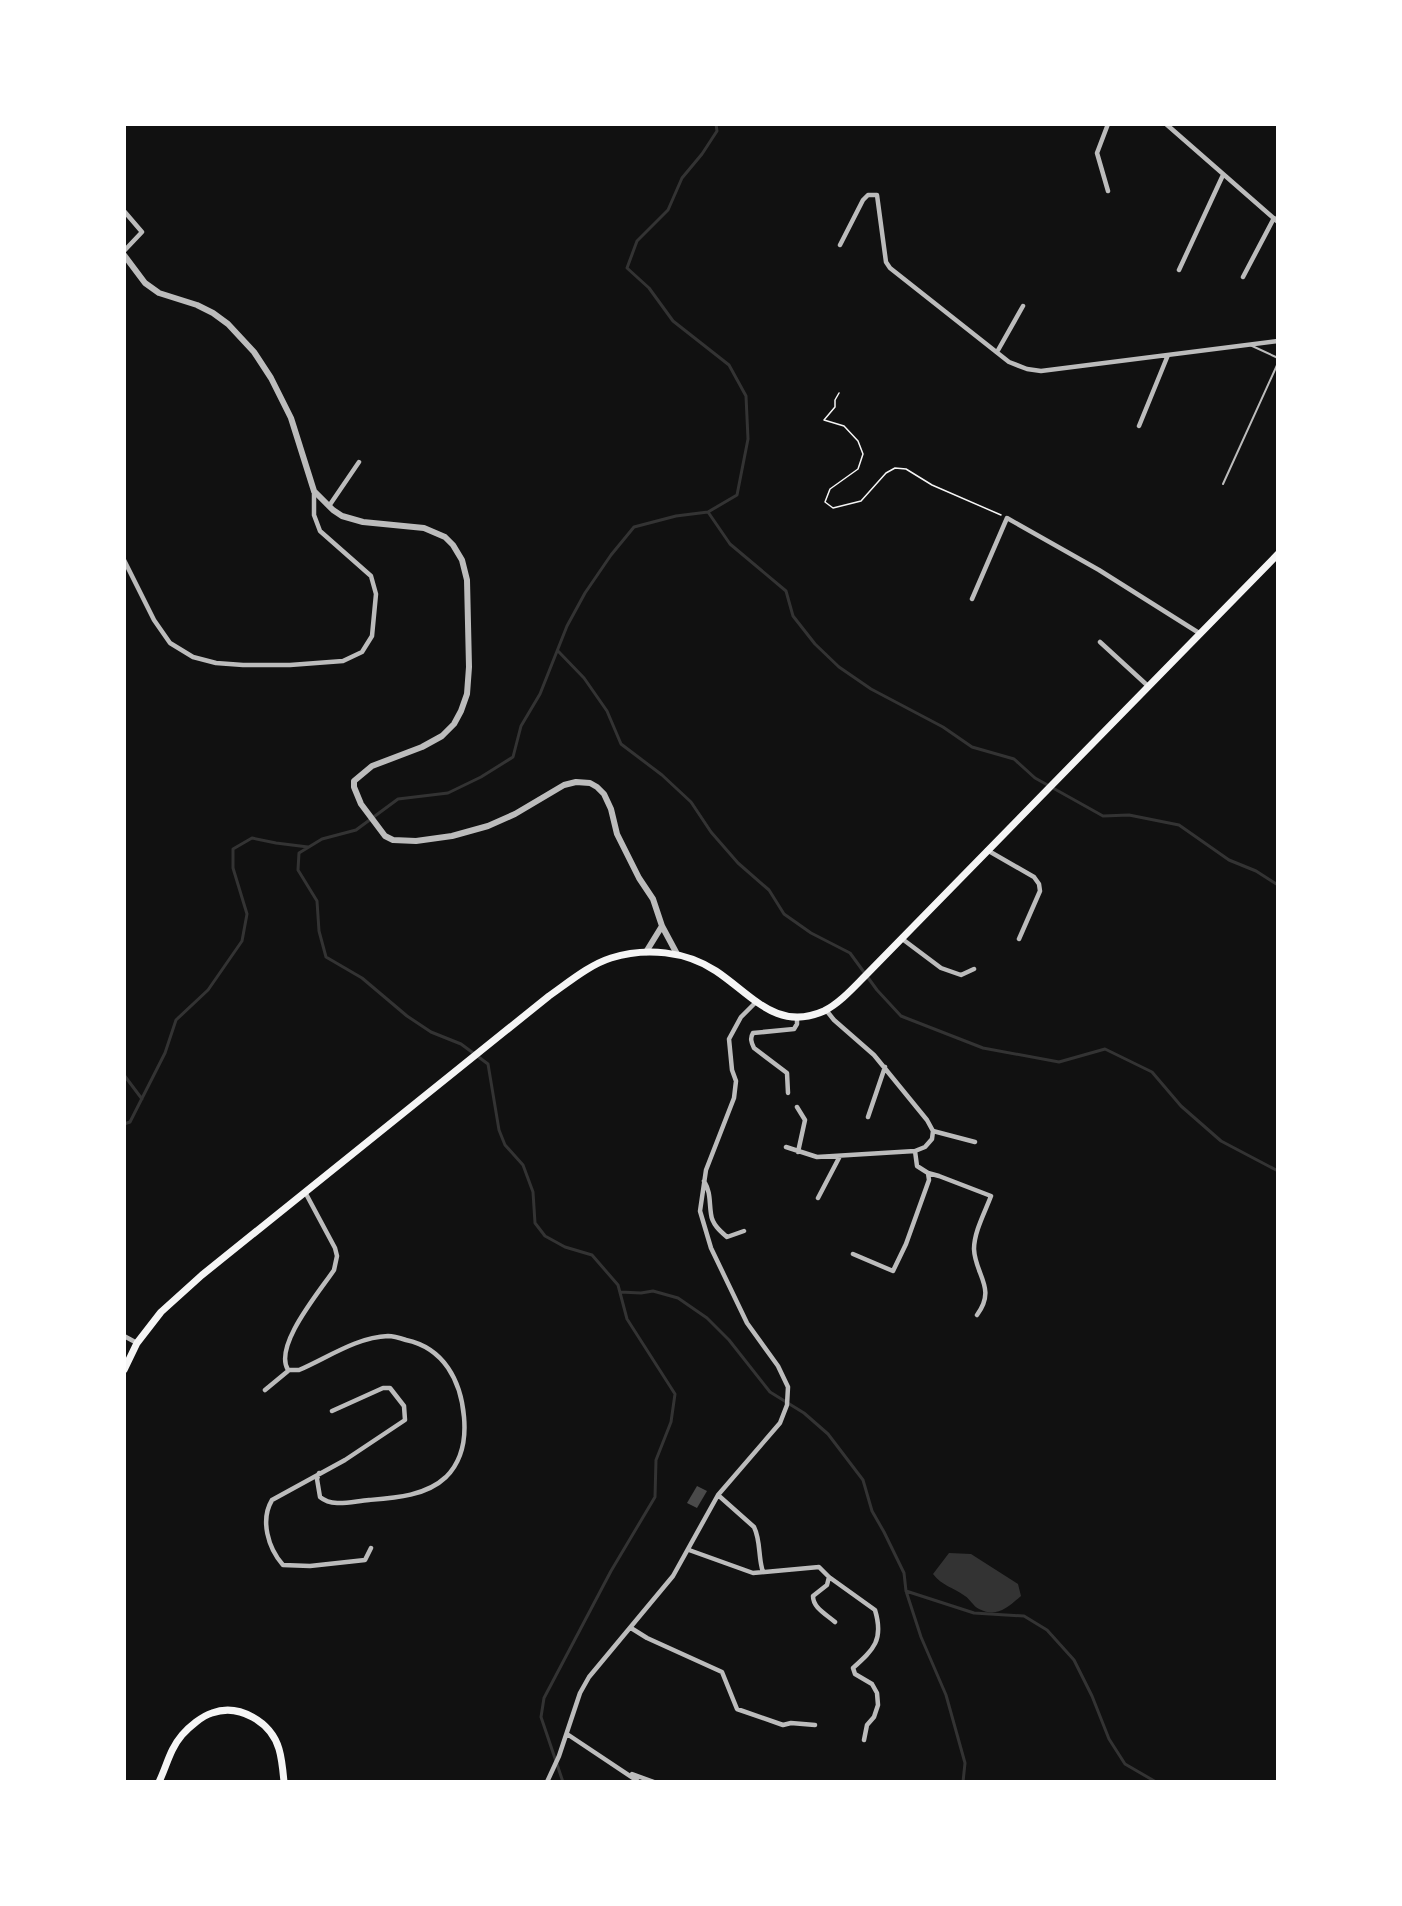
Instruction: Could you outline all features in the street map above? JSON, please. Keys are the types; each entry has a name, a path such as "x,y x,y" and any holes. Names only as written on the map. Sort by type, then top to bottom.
{"main road":[{"path":"124,1370 137,1343 161,1312 178,1296 549,996 590,968 610,958 646,952 677,954 715,970 776,1014 797,1018 826,1010 859,983 1278,554"},
{"path":"159,1782 169,1754 182,1735 212,1713 228,1711 246,1713 264,1724 279,1749 284,1782"}],"street":[{"path":"1108,124 1097,153 1108,191"},
{"path":"1166,124 1276,220 1243,278"},
{"path":"1179,270 1224,175"},
{"path":"840,245 863,200 868,195 877,195 886,262 890,268 1010,362 1027,369 1041,371 1278,341"},
{"path":"124,211 142,232 124,253 145,283 159,293 197,305 228,324 254,352 271,378 291,418 314,491 314,515 321,531 371,576 376,594 372,636 362,652 343,661 290,665 243,665 216,663 193,657 170,643 153,620 124,560"},
{"path":"997,352 1023,306"},
{"path":"1139,426 1168,355"},
{"path":"329,506 359,462"},
{"path":"314,491 342,516 363,522 424,528 445,537 462,560 467,580 468,685 461,711 454,724 442,736 422,747 372,766 354,781 354,787 364,809 377,827 385,836 393,840 416,841 452,836 488,826 515,814 564,785 576,782 590,783 604,794 611,809 617,834 639,878 653,899 662,926 677,954"},
{"path":"972,599 1007,518 1099,570 1199,633"},
{"path":"1101,642 1148,686"},
{"path":"987,850 1034,877 1040,884 1040,891 1019,939"},
{"path":"646,952 662,926"},
{"path":"901,938 941,968 961,975 974,969"},
{"path":"547,1782 559,1756 580,1694 589,1677 673,1576 718,1495 780,1423 786,1410 788,1387 778,1366 747,1323 711,1248 700,1211 706,1170 734,1098 736,1082 732,1070 729,1039 741,1017 757,1001"},
{"path":"786,1147 817,1157 840,1156 915,1151 925,1147 932,1139 933,1131 927,1120 885,1067 826,1010"},
{"path":"788,1093 787,1073 754,1048 751,1036 759,1031 794,1029 797,1018"},
{"path":"868,1117 885,1067"},
{"path":"797,1107 805,1120 798,1152"},
{"path":"933,1131 975,1142"},
{"path":"915,1151 917,1166 928,1173 991,1196 974,1248 985,1283 985,1303 977,1316"},
{"path":"818,1198 840,1156"},
{"path":"853,1254 893,1271 918,1215 929,1180 928,1173"},
{"path":"704,1181 710,1192 711,1216 715,1226 727,1237 744,1231"},
{"path":"288,1371 284,1361 287,1342 334,1270 337,1256 305,1192"},
{"path":"124,1336 137,1343"},
{"path":"265,1390 288,1371 299,1370 369,1338 391,1336 416,1342 435,1352 452,1371 463,1400 465,1437 460,1457 446,1477 423,1491 396,1498 330,1503 320,1497 317,1479 319,1473"},
{"path":"332,1411 383,1388 390,1388 404,1406 405,1420 345,1460 272,1500 267,1509 265,1523 275,1556 283,1565 310,1566 365,1560 371,1548"},
{"path":"718,1495 754,1527 762,1572"},
{"path":"688,1550 753,1573 819,1568 875,1610 878,1619 876,1645 853,1668 855,1674 872,1684 877,1693 878,1705 874,1717 867,1725 864,1740"},
{"path":"829,1577 827,1585 813,1596 813,1599 815,1605 835,1622"},
{"path":"630,1628 722,1672 737,1709 783,1725 791,1723 815,1725"},
{"path":"567,1734 639,1782"},
{"path":"627,1772 654,1782"}],"lane":[{"path":"1247,344 1278,358"},
{"path":"1223,484 1278,363"}],"path":[{"path":"839,393 835,400 835,407 824,420 844,426 858,441 863,454 858,469 830,489 825,502 833,508 861,501 886,473 895,468 906,469 932,485 1007,518"}],"shaded area":[{"path":"949,1553 971,1554 1018,1584 1021,1596 997,1612 985,1612 979,1609 967,1597 944,1584 933,1574"}],"building":[{"path":"697,1486 707,1491 697,1508 687,1503"}],"waterway":[{"path":"563,1782 541,1717 544,1698 611,1571 655,1497 656,1460 671,1422 675,1394 627,1319 618,1285 592,1255 565,1247 545,1236 535,1223 533,1192 523,1165 505,1145 499,1130 488,1064 461,1044 431,1032 407,1016 362,978 326,957 319,931 317,901 298,870 299,853 322,839 356,830 398,799 448,793 481,777 513,757 521,726 540,694 567,626 585,593 634,527 676,516 708,512 737,495 748,439 746,396 729,365 673,321 649,288 627,268 637,241 668,210 682,178 717,131 716,124"},
{"path":"708,512 730,544 786,591 793,616 815,644 839,667 871,689 943,727 972,747 1014,759 1035,778 1103,816 1129,815 1179,825 1229,860 1256,871 1278,885"},
{"path":"558,651 584,678 607,711 621,744 662,775 691,802 711,832 738,863 769,890 784,914 811,933 850,953 877,990 901,1016 983,1048 1059,1062 1105,1049 1152,1072 1181,1106 1221,1141 1278,1171"},
{"path":"124,1124 130,1122 165,1053 176,1020 208,990 242,941 247,914 233,868 233,849 252,838 308,847"},
{"path":"124,1075 142,1099"},
{"path":"620,1292 653,1291 678,1298 707,1318 729,1340 770,1392 804,1413 828,1434 863,1480 872,1511 904,1573 906,1591 921,1637 946,1695 965,1763 963,1782"},
{"path":"906,1591 974,1613 1024,1616 1047,1630 1074,1660 1092,1696 1109,1739 1125,1764 1156,1782"}]}
